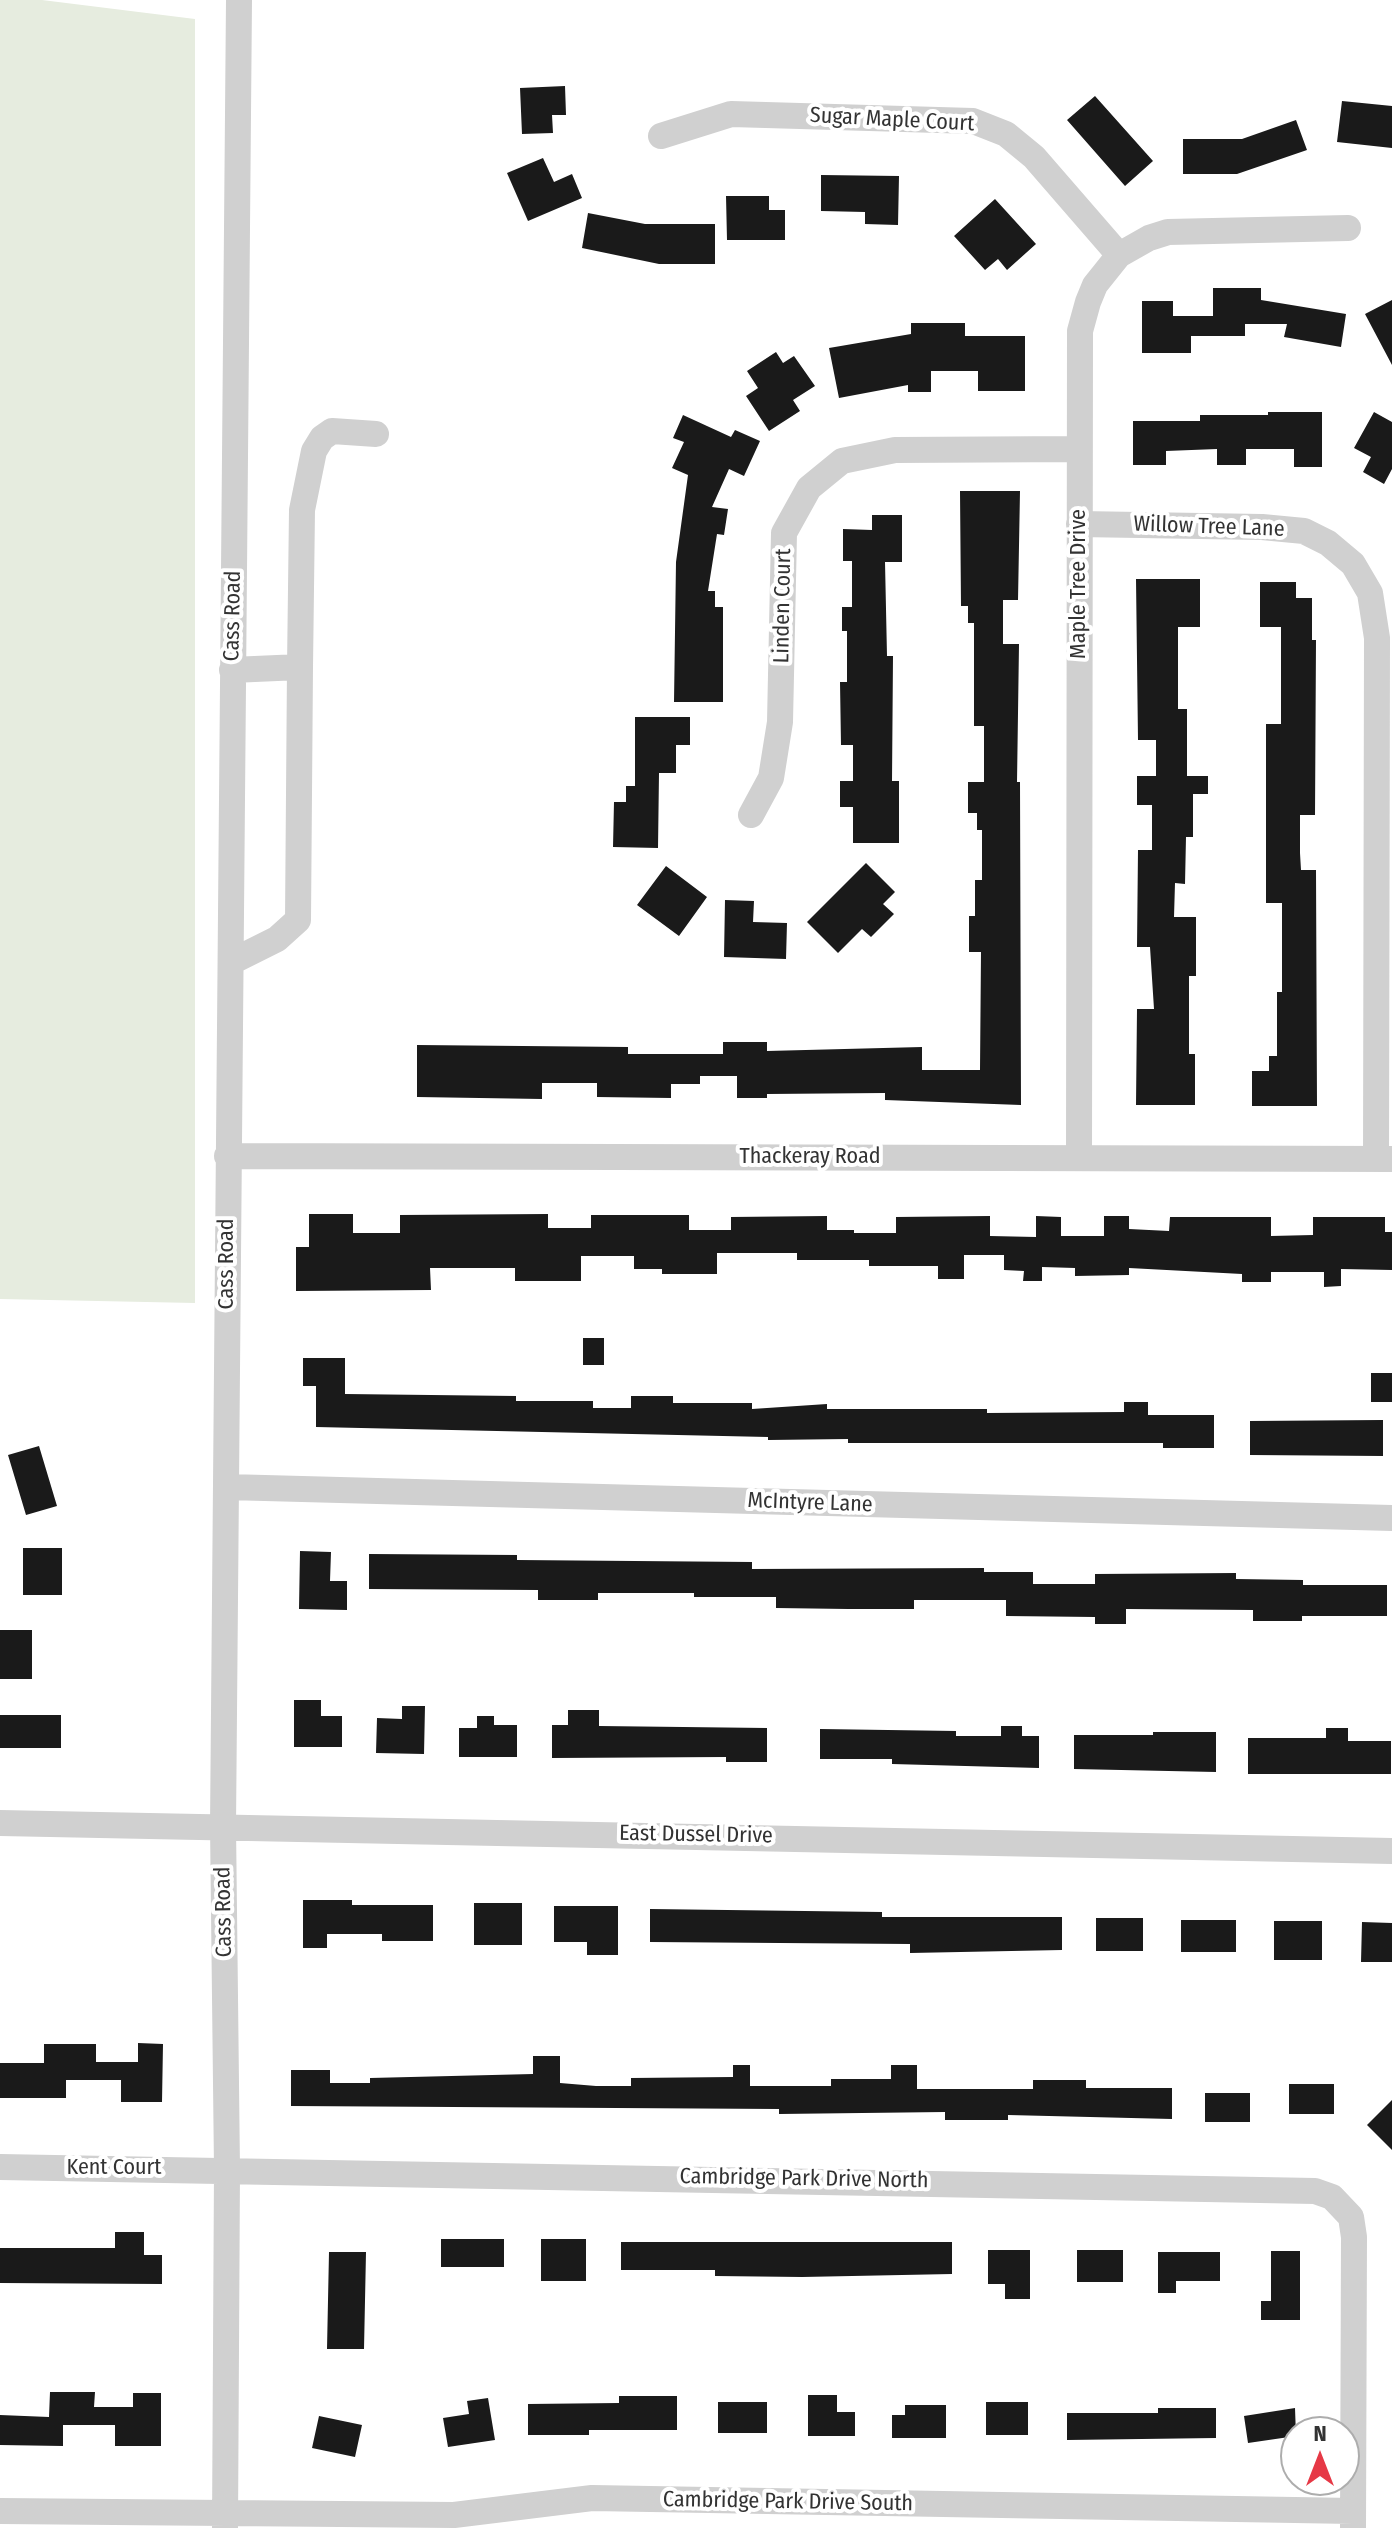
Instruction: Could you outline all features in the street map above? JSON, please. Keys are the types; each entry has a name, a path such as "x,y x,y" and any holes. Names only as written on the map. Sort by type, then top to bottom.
{"street":[{"name":"Cass Road","path":"225,2520 227,2169 223,1825 239,7"},
{"name":"Sugar Maple Court","path":"661,136 731,114 973,121 1006,134 1034,157 1119,255"},
{"name":"Maple Tree Drive","path":"1079,1158 1080,331 1095,285 1119,255 1149,238 1168,232 1348,228"},
{"path":"231,962 277,939 298,920 302,510 314,451 322,438 332,431 376,434"},
{"name":"Linden Court","path":"751,815 771,778 780,722 784,533 809,488 842,461 895,450 1079,449"},
{"name":"Willow Tree Lane","path":"1079,524 1262,527 1304,531 1328,543 1353,564 1370,593 1377,638 1384,1159"},
{"path":"232,670 300,667"},
{"name":"Thackeray Road","path":"227,1156 1384,1159"},
{"name":"McIntyre Lane","path":"227,1487 1392,1518"},
{"name":"East Dussel Drive","path":"0,1823 223,1825 1392,1851"},
{"name":"Kent Court","path":"0,2167 227,2169"},
{"name":"Cambridge Park Drive North","path":"227,2169 1296,2188 1332,2197 1351,2217 1354,2237 1353,2519"},
{"name":"Cambridge Park Drive South","path":"0,2511 225,2520 454,2515 592,2498 1353,2519"}],"shaded area":[{"path":"0,0 42,0 195,19 195,1303 0,1299"}],"building":[{"path":"565,86 566,115 552,115 553,133 522,134 520,88"},
{"path":"1095,96 1153,161 1125,186 1067,120"},
{"path":"1342,101 1392,106 1392,148 1337,142"},
{"path":"1296,120 1307,150 1237,174 1183,174 1183,139 1242,139"},
{"path":"543,158 554,182 572,174 582,198 528,221 507,173"},
{"path":"821,175 899,176 898,225 865,224 865,212 821,211"},
{"path":"726,196 769,196 769,210 785,210 785,240 727,240"},
{"path":"995,199 1036,244 1007,270 998,259 985,270 954,236"},
{"path":"588,213 645,224 715,224 715,264 659,264 582,248"},
{"path":"1213,288 1261,288 1261,300 1346,314 1341,347 1284,337 1287,324 1245,324 1245,336 1191,336 1191,353 1142,353 1142,301 1173,301 1173,316 1213,316"},
{"path":"1392,300 1392,365 1365,314"},
{"path":"911,323 965,323 965,336 1025,336 1025,391 978,391 978,371 931,371 931,392 908,392 908,385 839,398 829,348 911,334"},
{"path":"776,352 783,363 794,356 815,386 793,400 800,411 769,431 746,396 758,388 747,371"},
{"path":"1268,412 1322,412 1322,467 1294,467 1294,449 1246,449 1246,465 1217,465 1217,449 1166,451 1166,465 1133,465 1133,421 1200,421 1200,415 1268,415"},
{"path":"1374,412 1392,422 1392,469 1384,484 1363,472 1371,457 1354,448"},
{"path":"683,415 731,437 735,430 760,441 744,476 729,469 712,507 728,509 724,535 717,534 708,591 715,591 715,607 723,607 723,702 674,702 676,562 688,475 672,468 684,442 673,438"},
{"path":"960,491 1020,491 1018,600 1003,600 1003,644 1019,644 1017,782 1020,782 1021,1105 885,1100 885,1093 767,1094 767,1098 737,1098 737,1076 700,1076 700,1084 671,1084 671,1098 597,1097 597,1083 542,1083 542,1099 417,1097 417,1045 628,1047 628,1054 723,1054 723,1042 767,1042 767,1051 922,1047 922,1070 980,1070 981,952 969,952 969,916 975,916 975,880 982,880 982,830 977,830 977,813 968,813 968,782 984,782 984,726 974,726 974,623 968,623 968,606 961,606"},
{"path":"872,515 902,515 902,562 885,562 887,656 893,656 892,781 899,781 899,843 853,843 853,807 840,807 840,781 853,781 853,745 841,745 840,682 847,682 847,631 842,631 842,607 852,607 852,561 843,561 843,529 872,530"},
{"path":"1136,579 1200,579 1200,627 1178,627 1178,709 1187,709 1187,776 1208,776 1208,794 1193,794 1193,837 1186,837 1185,884 1175,883 1174,917 1196,917 1196,976 1189,976 1189,1054 1195,1054 1195,1105 1136,1105 1137,1009 1154,1009 1150,947 1137,947 1138,850 1152,850 1152,805 1137,805 1137,776 1156,776 1156,740 1138,740"},
{"path":"1260,582 1296,582 1296,598 1312,598 1312,640 1316,640 1315,815 1300,815 1300,853 1301,870 1316,870 1317,1106 1252,1106 1252,1071 1269,1071 1269,1056 1277,1056 1277,992 1282,992 1282,903 1266,903 1266,724 1281,724 1281,627 1260,627"},
{"path":"635,717 690,717 690,745 676,745 676,773 659,773 658,848 613,847 614,802 626,802 626,786 635,786"},
{"path":"866,863 895,892 883,904 894,914 871,937 862,929 838,953 807,922"},
{"path":"666,866 707,897 679,936 637,905"},
{"path":"725,900 754,901 753,922 787,923 786,959 724,957"},
{"path":"309,1214 353,1214 353,1233 400,1233 400,1215 548,1214 548,1228 591,1228 591,1215 689,1215 689,1230 731,1230 731,1217 827,1216 827,1230 854,1230 854,1233 896,1233 896,1217 990,1216 990,1236 1036,1237 1036,1216 1061,1217 1061,1236 1104,1236 1104,1216 1129,1216 1129,1229 1169,1231 1170,1217 1271,1217 1271,1236 1313,1235 1313,1217 1385,1217 1385,1232 1392,1232 1392,1270 1341,1269 1341,1286 1324,1287 1324,1272 1271,1272 1271,1282 1242,1282 1242,1274 1129,1268 1129,1275 1075,1276 1075,1268 1042,1267 1042,1281 1023,1281 1024,1271 1004,1270 1004,1255 964,1255 964,1279 938,1279 938,1266 869,1266 869,1260 797,1260 797,1253 717,1253 717,1274 662,1274 662,1269 634,1269 634,1256 581,1256 581,1281 515,1281 515,1268 430,1268 431,1290 296,1291 296,1247 309,1247"},
{"path":"583,1338 604,1338 604,1365 583,1365"},
{"path":"303,1358 345,1358 345,1394 516,1396 516,1401 593,1401 593,1408 631,1408 631,1396 673,1396 673,1403 752,1403 752,1409 827,1404 827,1409 987,1409 987,1413 1124,1412 1124,1402 1148,1402 1148,1415 1214,1415 1214,1448 1163,1448 1163,1443 848,1443 848,1439 768,1440 768,1437 316,1427 316,1386 303,1386"},
{"path":"1371,1373 1392,1373 1392,1402 1371,1402"},
{"path":"1383,1420 1383,1456 1250,1455 1250,1421"},
{"path":"39,1446 57,1506 26,1515 8,1455"},
{"path":"23,1548 62,1548 62,1595 23,1595"},
{"path":"300,1551 331,1552 330,1581 347,1581 347,1610 299,1609"},
{"path":"369,1554 517,1555 517,1560 752,1562 752,1569 984,1568 984,1572 1033,1572 1033,1584 1095,1584 1095,1574 1236,1573 1236,1579 1303,1580 1303,1585 1387,1585 1387,1616 1302,1616 1302,1621 1253,1621 1253,1610 1126,1609 1126,1624 1095,1624 1095,1617 1006,1616 1006,1600 914,1600 914,1609 848,1609 776,1608 776,1597 694,1597 694,1593 598,1593 598,1600 538,1600 538,1590 369,1589"},
{"path":"0,1630 32,1630 32,1679 0,1679"},
{"path":"294,1700 321,1700 321,1716 342,1716 342,1747 294,1747"},
{"path":"402,1706 425,1706 424,1754 376,1753 377,1718 402,1719"},
{"path":"568,1710 599,1710 599,1726 767,1728 767,1762 726,1762 726,1757 552,1758 552,1725 568,1725"},
{"path":"0,1715 61,1715 61,1748 0,1748"},
{"path":"477,1716 494,1716 494,1725 517,1725 517,1757 459,1757 459,1728 477,1728"},
{"path":"1001,1726 1022,1726 1022,1736 1039,1736 1039,1768 892,1764 892,1759 820,1759 820,1729 956,1731 956,1736 1001,1736"},
{"path":"1326,1728 1348,1728 1348,1741 1391,1741 1391,1774 1248,1774 1248,1738 1326,1738"},
{"path":"1153,1732 1216,1732 1216,1772 1074,1769 1074,1735 1153,1735"},
{"path":"303,1900 352,1900 352,1905 433,1905 433,1941 382,1941 382,1934 327,1934 327,1948 303,1948"},
{"path":"474,1903 522,1903 522,1945 474,1945"},
{"path":"554,1906 618,1906 618,1955 587,1955 587,1942 554,1942"},
{"path":"650,1909 882,1912 882,1917 1062,1917 1062,1950 910,1953 910,1944 650,1942"},
{"path":"1096,1918 1143,1918 1143,1951 1096,1951"},
{"path":"1181,1920 1236,1920 1236,1952 1181,1952"},
{"path":"1274,1921 1322,1921 1322,1960 1274,1960"},
{"path":"1362,1922 1392,1923 1392,1962 1361,1962"},
{"path":"138,2043 163,2044 162,2102 121,2102 121,2080 66,2080 66,2098 0,2098 0,2063 44,2063 44,2044 96,2044 96,2062 138,2062"},
{"path":"533,2056 560,2056 560,2083 596,2086 631,2086 631,2078 733,2077 733,2065 750,2065 750,2086 831,2086 831,2079 891,2079 891,2065 917,2065 917,2089 1033,2089 1033,2080 1086,2080 1086,2088 1172,2088 1172,2119 1008,2115 1008,2120 945,2120 945,2112 779,2114 779,2109 291,2106 291,2070 330,2070 330,2083 370,2083 370,2078 533,2074"},
{"path":"1289,2084 1334,2084 1334,2114 1289,2114"},
{"path":"1205,2093 1250,2093 1250,2122 1205,2122"},
{"path":"1392,2100 1392,2150 1367,2125"},
{"path":"115,2232 144,2232 144,2255 162,2255 162,2284 0,2283 0,2248 115,2248"},
{"path":"441,2239 504,2239 504,2267 441,2267"},
{"path":"541,2239 586,2239 586,2281 541,2281"},
{"path":"621,2242 952,2242 952,2274 715,2276 715,2270 621,2270"},
{"path":"988,2250 1030,2250 1030,2299 1005,2299 1005,2284 988,2284"},
{"path":"1077,2250 1123,2250 1123,2282 1077,2282"},
{"path":"1271,2251 1300,2251 1300,2320 1261,2320 1261,2301 1271,2301"},
{"path":"329,2252 366,2252 364,2349 327,2349"},
{"path":"1158,2252 1220,2252 1220,2281 1176,2281 1176,2293 1158,2293"},
{"path":"50,2392 95,2392 94,2407 133,2407 133,2393 161,2393 161,2446 115,2446 115,2425 63,2425 63,2446 0,2445 0,2415 49,2417"},
{"path":"808,2395 837,2395 837,2412 855,2412 855,2436 808,2436"},
{"path":"619,2396 677,2396 677,2430 589,2430 589,2435 528,2435 528,2404 619,2403"},
{"path":"488,2398 495,2440 448,2447 443,2418 469,2414 467,2401"},
{"path":"718,2402 767,2402 767,2433 718,2433"},
{"path":"986,2402 1028,2402 1028,2435 986,2435"},
{"path":"905,2405 946,2405 946,2438 892,2438 892,2415 905,2415"},
{"path":"1158,2408 1216,2408 1216,2438 1067,2440 1067,2413 1158,2413"},
{"path":"1295,2408 1295,2416 1280,2416 1280,2438 1248,2443 1244,2416"},
{"path":"319,2416 362,2425 355,2457 312,2448"}]}
